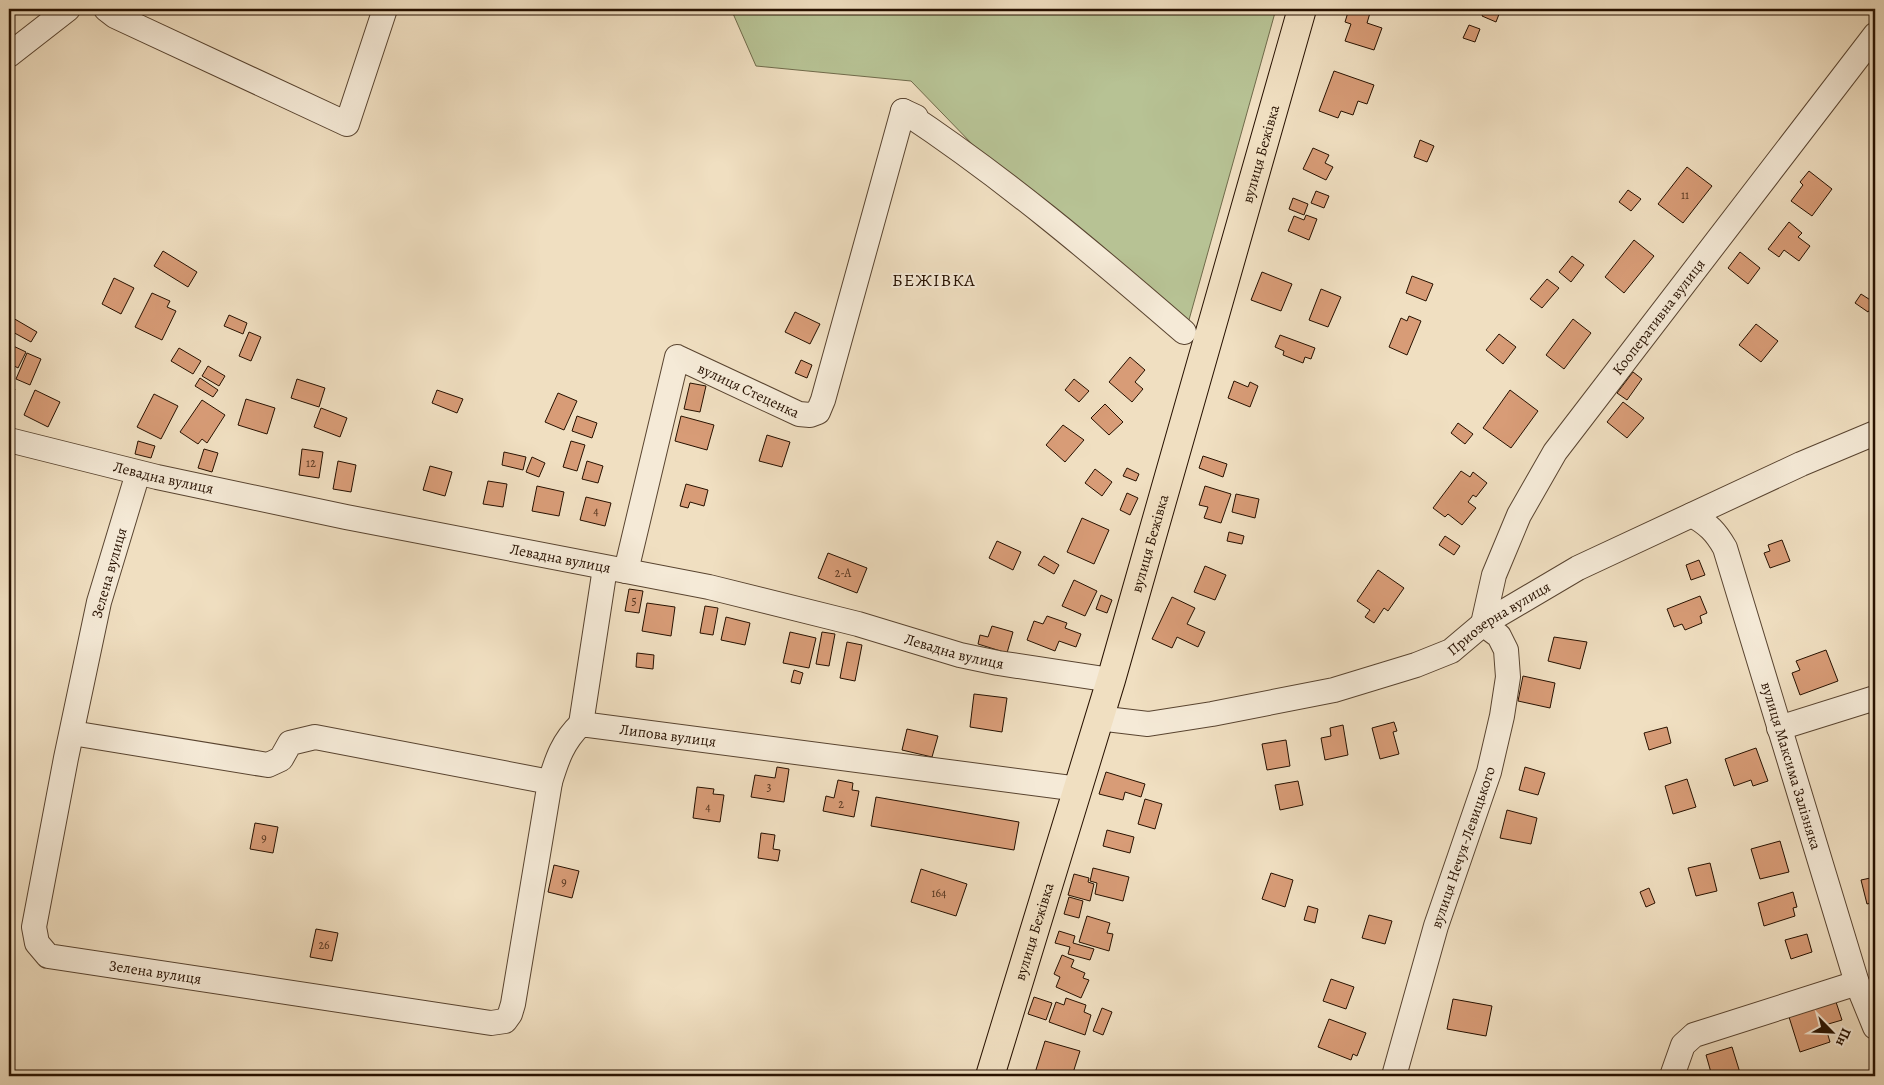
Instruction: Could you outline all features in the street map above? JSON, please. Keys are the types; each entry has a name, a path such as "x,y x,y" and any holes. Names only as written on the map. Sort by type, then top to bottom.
{"main road":[{"name":"вулиця Бежівка","path":"990,1076 1111,680 1302,9"}],"street":[{"path":"9,55 68,9"},
{"path":"106,9 115,16 347,124 385,9"},
{"name":"Кооперативна вулиця","path":"1483,624 1494,575 1515,523 1555,452 1875,35"},
{"name":"вулиця Стеценка","path":"616,569 677,357 799,414 810,415 818,412 911,115 1078,241 1184,332"},
{"name":"Приозерна вулиця","path":"1098,718 1148,724 1334,690 1416,665 1450,650 1483,624 1578,568 1692,514 1875,432"},
{"name":"Левадна вулиця","path":"9,440 138,473 346,517 616,569 784,605 998,664 1111,680"},
{"name":"Зелена вулиця","path":"138,473 99,602 34,927 37,943 48,956 491,1023 505,1021 510,1014 550,782"},
{"name":"вулиця Максима Залізняка","path":"1692,514 1716,532 1724,548 1857,983 1875,1027"},
{"path":"72,733 268,765 281,758 290,743 315,738 550,782 559,753 569,735 581,724 616,569"},
{"name":"вулиця Нечуя-Левицького","path":"1394,1076 1436,926 1489,772 1502,716 1508,678 1506,650 1499,636 1483,624"},
{"path":"1779,728 1875,698"},
{"name":"Липова вулиця","path":"581,724 1079,789"},
{"path":"1672,1076 1683,1045 1694,1034 1857,983"}],"green space":[{"path":"731,9 1276,9 1187,327 974,146 911,81 756,66"}],"building":[{"path":"1349,9 1370,13 1367,23 1382,28 1374,50 1345,41 1351,24 1345,22"},
{"path":"1383,9 1396,9 1395,13"},
{"path":"1485,9 1501,9 1496,22 1482,16"},
{"path":"1469,25 1480,29 1475,42 1463,38"},
{"path":"1334,71 1374,85 1367,104 1358,101 1353,115 1341,111 1338,118 1319,111"},
{"path":"1420,140 1434,146 1427,162 1414,157"},
{"path":"1313,148 1329,155 1325,163 1333,167 1326,180 1303,169"},
{"path":"1687,167 1712,186 1683,223 1658,204"},
{"path":"1809,171 1832,189 1812,216 1791,201 1803,185 1800,182"},
{"path":"1628,190 1641,199 1631,211 1619,202"},
{"path":"1316,191 1329,196 1324,208 1311,203"},
{"path":"1293,198 1308,204 1304,215 1289,209"},
{"path":"1306,215 1317,219 1309,240 1288,231 1294,216 1304,220"},
{"path":"1789,222 1802,233 1798,237 1810,246 1799,261 1784,250 1779,257 1768,249"},
{"path":"1634,240 1654,256 1624,293 1605,277"},
{"path":"163,251 197,272 188,287 154,266"},
{"path":"1740,252 1760,268 1748,284 1728,268"},
{"path":"1572,256 1584,265 1571,282 1559,272"},
{"path":"1262,272 1292,284 1281,311 1251,300"},
{"path":"1412,276 1433,284 1426,301 1406,293"},
{"path":"114,278 134,288 121,314 102,304"},
{"path":"1547,279 1559,288 1542,308 1530,299"},
{"path":"1321,289 1341,297 1328,327 1309,320"},
{"path":"152,293 170,301 167,307 176,311 162,340 135,327"},
{"path":"1861,294 1875,303 1868,312 1855,303"},
{"path":"795,312 820,324 810,344 785,332"},
{"path":"229,315 247,323 243,334 224,326"},
{"path":"1409,316 1421,321 1407,355 1389,347 1401,318 1407,321"},
{"path":"13,318 37,332 31,342 9,330"},
{"path":"1573,319 1591,333 1564,369 1546,355"},
{"path":"1756,324 1778,341 1761,362 1739,345"},
{"path":"249,332 261,337 251,361 239,356"},
{"path":"1499,334 1516,347 1503,364 1486,350"},
{"path":"1280,335 1315,348 1311,359 1305,357 1303,363 1283,355 1284,351 1275,347"},
{"path":"9,344 26,352 18,368 9,363"},
{"path":"179,348 201,361 193,374 171,361"},
{"path":"27,353 41,359 30,385 16,379"},
{"path":"1130,357 1145,370 1135,382 1143,389 1132,402 1109,382"},
{"path":"801,360 812,365 807,378 795,373"},
{"path":"208,366 225,376 219,386 202,376"},
{"path":"1633,372 1642,379 1627,400 1617,393"},
{"path":"200,378 218,390 213,397 195,386"},
{"path":"297,379 325,388 319,407 291,398"},
{"path":"1074,379 1089,391 1079,402 1065,390"},
{"path":"1234,381 1248,387 1250,382 1258,386 1250,407 1228,398"},
{"path":"690,383 706,386 700,412 684,409"},
{"path":"9,387 15,389 9,403"},
{"path":"35,390 60,402 48,427 24,415"},
{"path":"437,390 463,399 457,413 432,403"},
{"path":"1510,390 1538,411 1511,448 1483,428"},
{"path":"558,393 577,401 564,430 545,422"},
{"path":"154,394 178,406 161,439 137,427"},
{"path":"246,399 275,408 267,434 238,425"},
{"path":"202,400 225,415 207,443 202,439 198,444 180,432"},
{"path":"1623,402 1644,418 1627,438 1607,422"},
{"path":"1105,404 1123,422 1109,435 1091,418"},
{"path":"321,408 347,418 340,437 314,427"},
{"path":"577,416 597,423 592,438 572,431"},
{"path":"681,416 714,425 707,450 675,441"},
{"path":"1458,423 1473,434 1465,444 1451,433"},
{"path":"1063,425 1084,440 1065,462 1046,445"},
{"path":"767,435 790,442 782,467 759,461"},
{"path":"138,441 155,446 151,458 135,454"},
{"path":"571,441 585,445 577,471 563,467"},
{"path":"204,449 218,453 212,472 198,468"},
{"path":"302,449 323,452 319,478 299,475"},
{"path":"504,452 526,457 523,470 502,465"},
{"path":"1203,456 1227,464 1223,477 1199,468"},
{"path":"532,457 545,463 539,477 526,472"},
{"path":"338,461 356,465 351,492 333,489"},
{"path":"587,461 603,466 598,483 582,479"},
{"path":"430,466 452,472 445,496 423,490"},
{"path":"1127,468 1139,474 1136,481 1123,476"},
{"path":"1095,469 1112,482 1102,496 1085,483"},
{"path":"1461,471 1470,477 1473,472 1487,483 1476,497 1473,495 1468,502 1476,508 1462,525 1448,514 1445,517 1433,508"},
{"path":"488,481 507,484 503,507 483,504"},
{"path":"686,484 708,490 704,506 690,502 688,508 680,506"},
{"path":"537,486 564,492 559,516 532,511"},
{"path":"1205,486 1231,494 1221,523 1204,518 1208,507 1199,505"},
{"path":"1127,493 1138,498 1130,515 1120,510"},
{"path":"1236,494 1259,499 1255,518 1232,512"},
{"path":"586,497 611,503 605,526 580,520"},
{"path":"1082,518 1109,530 1094,564 1067,552"},
{"path":"1229,532 1244,536 1242,544 1227,541"},
{"path":"1445,536 1460,546 1454,555 1439,545"},
{"path":"1782,540 1790,561 1770,568 1764,553 1770,551 1768,545"},
{"path":"997,541 1021,552 1013,570 989,558"},
{"path":"828,553 867,568 857,593 818,578"},
{"path":"1044,556 1059,565 1054,574 1038,565"},
{"path":"1699,560 1705,575 1691,580 1686,565"},
{"path":"1205,566 1226,575 1215,600 1194,592"},
{"path":"1378,570 1404,588 1388,611 1384,608 1374,623 1365,617 1370,610 1357,601"},
{"path":"1074,580 1097,591 1085,616 1062,606"},
{"path":"629,589 643,591 639,613 625,611"},
{"path":"1101,595 1112,600 1107,613 1096,609"},
{"path":"1700,596 1707,613 1700,616 1702,623 1685,630 1682,624 1674,627 1667,609"},
{"path":"1172,597 1195,608 1187,624 1205,632 1198,647 1177,637 1172,648 1152,639"},
{"path":"647,603 675,607 671,636 642,631"},
{"path":"705,606 718,608 713,635 700,633"},
{"path":"1047,616 1067,623 1065,628 1081,634 1076,647 1059,641 1055,651 1027,640 1034,621 1043,624"},
{"path":"726,617 750,623 745,645 721,640"},
{"path":"992,626 1013,632 1007,653 978,644 980,635 988,637"},
{"path":"790,632 816,638 809,668 783,663"},
{"path":"822,632 835,634 829,666 816,664"},
{"path":"1554,637 1587,642 1580,669 1548,661"},
{"path":"847,642 862,645 855,681 840,678"},
{"path":"1826,650 1838,681 1800,695 1792,673 1800,670 1796,661"},
{"path":"637,653 654,655 653,669 636,667"},
{"path":"794,670 803,673 800,684 791,682"},
{"path":"1523,676 1555,683 1550,708 1518,701"},
{"path":"974,694 1007,698 1002,732 970,727"},
{"path":"1394,722 1397,731 1393,732 1399,754 1380,759 1372,728"},
{"path":"1343,725 1348,755 1325,760 1321,738 1331,736 1330,728"},
{"path":"1667,727 1671,743 1649,750 1644,733"},
{"path":"907,729 938,736 932,757 902,750"},
{"path":"1286,740 1290,766 1267,770 1262,744"},
{"path":"1756,748 1768,781 1753,786 1751,780 1734,786 1725,759"},
{"path":"777,767 789,769 784,802 751,797 755,775 775,778"},
{"path":"1525,767 1545,773 1538,795 1519,790"},
{"path":"1106,772 1145,784 1141,797 1125,792 1123,800 1099,794"},
{"path":"1687,779 1696,807 1673,814 1665,786"},
{"path":"838,780 853,783 852,790 859,791 854,817 823,811 826,796 834,798"},
{"path":"1298,781 1303,805 1280,810 1275,785"},
{"path":"697,787 714,789 713,794 724,795 720,822 693,818"},
{"path":"876,797 1019,822 1014,850 871,826"},
{"path":"1145,799 1162,804 1155,829 1138,824"},
{"path":"1507,810 1537,818 1531,844 1500,838"},
{"path":"255,823 278,827 273,853 250,849"},
{"path":"1107,830 1134,837 1130,853 1103,846"},
{"path":"761,833 775,835 773,849 780,850 778,861 758,858"},
{"path":"1780,841 1789,872 1760,879 1751,849"},
{"path":"1710,863 1717,891 1696,896 1688,868"},
{"path":"554,865 579,871 572,898 548,892"},
{"path":"1093,868 1129,877 1123,901 1095,894 1097,883 1090,881"},
{"path":"921,869 967,884 956,916 911,902"},
{"path":"1271,873 1293,880 1285,907 1262,899"},
{"path":"1074,874 1089,878 1088,882 1094,884 1090,901 1068,895"},
{"path":"1875,877 1875,902 1867,904 1861,880"},
{"path":"1649,888 1655,903 1646,907 1640,892"},
{"path":"1793,892 1797,907 1793,908 1795,916 1764,926 1758,903"},
{"path":"1069,897 1083,901 1079,918 1064,914"},
{"path":"1308,906 1318,909 1315,923 1304,920"},
{"path":"1369,915 1392,921 1385,944 1362,938"},
{"path":"1087,916 1110,923 1107,933 1113,934 1109,951 1079,942"},
{"path":"316,929 338,933 332,961 310,957"},
{"path":"1059,931 1075,936 1073,943 1094,949 1090,960 1068,954 1070,947 1055,943"},
{"path":"1807,934 1812,952 1791,959 1785,940"},
{"path":"1062,955 1074,960 1071,967 1085,973 1083,978 1089,980 1081,998 1056,987 1060,977 1054,974"},
{"path":"1331,979 1354,987 1346,1009 1323,1001"},
{"path":"1034,997 1052,1003 1046,1020 1028,1014"},
{"path":"1066,998 1086,1005 1084,1012 1091,1015 1085,1035 1049,1022 1056,1002 1064,1005"},
{"path":"1453,999 1492,1006 1486,1036 1447,1029"},
{"path":"1836,1002 1842,1020 1825,1025 1830,1042 1800,1052 1789,1017"},
{"path":"1102,1008 1112,1012 1103,1035 1093,1031"},
{"path":"1329,1019 1366,1033 1357,1056 1353,1054 1351,1060 1318,1047"},
{"path":"1045,1041 1080,1051 1072,1076 1034,1076"},
{"path":"1732,1047 1741,1076 1712,1076 1706,1055"}],"district":[{"name":"БЕЖІВКА","path":"934,280"}]}
